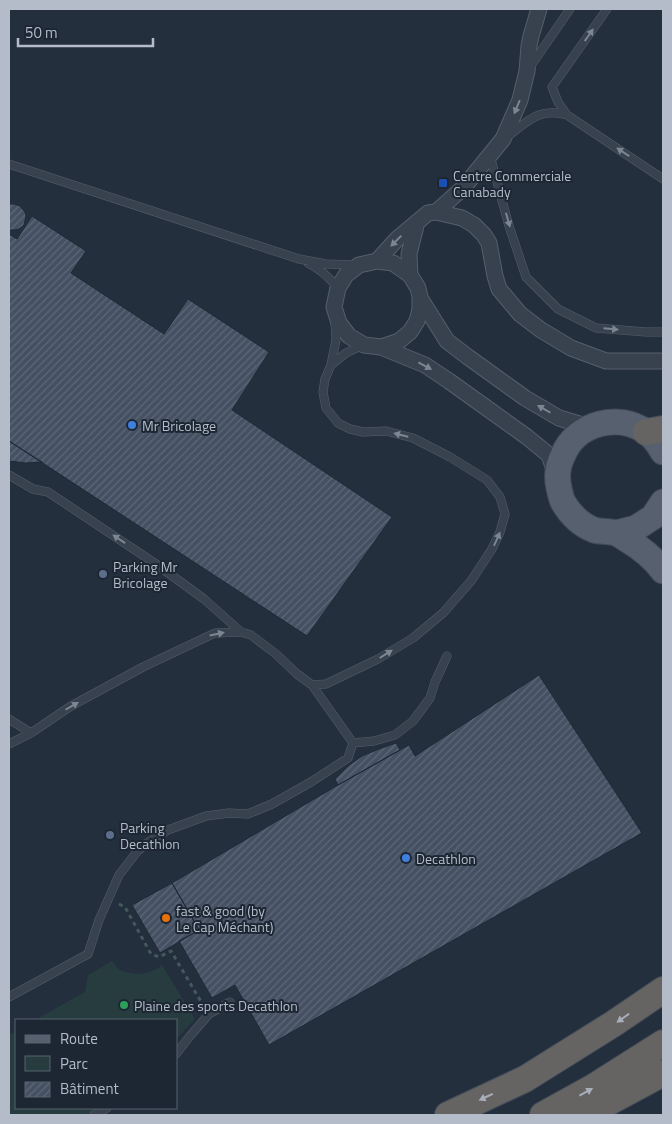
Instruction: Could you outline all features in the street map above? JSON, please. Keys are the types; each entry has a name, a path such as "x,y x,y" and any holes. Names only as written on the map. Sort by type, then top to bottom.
{"highway":[{"path":"448,1115 525,1079 663,990"},
{"path":"543,1115 592,1088 663,1043"},
{"path":"584,1115 663,1073"}],"main road":[{"path":"663,452 657,442 655,430 618,422 604,422 589,427 576,436 565,448 559,464 557,480 562,501 575,519 594,530 616,533 636,528 654,517 663,502"},
{"path":"616,533 653,558 663,571"}],"street":[{"path":"436,212 463,188 503,139 520,100 527,72 530,36 539,9"},
{"path":"377,261 397,239 428,214 436,212 462,218 474,225 489,243 499,289 520,314 542,330 571,348 606,361 663,361"},
{"path":"410,275 409,254 417,222"},
{"path":"381,347 399,341 410,332 419,315 420,297 418,288 410,275 392,263 377,261 358,265 346,275 338,288 334,307 339,323 344,330 364,345 381,347 425,365 449,381 527,436 549,455 557,480"},
{"path":"420,297 447,341 525,398 559,418 589,427"}],"lane":[{"path":"527,72 570,9"},
{"path":"607,9 552,87 558,102 567,115 663,179"},
{"path":"503,139 540,114 549,112 567,115"},
{"path":"490,156 509,226 526,277 558,309 596,328 663,332"},
{"path":"9,164 299,259 318,268 338,288"},
{"path":"299,259 326,264 358,265"},
{"path":"312,685 326,684 378,660 413,638 443,613 471,581 492,549 500,532 504,514 500,497 487,480 450,457 413,438 386,431 363,432 338,423 326,408 323,392 336,340 334,307"},
{"path":"331,365 346,353 364,345"},
{"path":"9,475 33,489 48,492 135,550 204,599 241,632 251,636 276,654 312,685 353,743"},
{"path":"9,744 71,706 200,639 215,633 241,632"},
{"path":"353,743 374,741 395,735 413,721 430,698 447,656"},
{"path":"9,719 31,732"},
{"path":"9,997 88,954 99,920 118,875 147,843 168,830 206,816 229,813 248,814 272,804 348,758 353,743"},
{"path":"178,1051 209,1014 230,1002"},
{"path":"94,1115 105,1109"}],"path":[{"path":"108,899 125,907 151,954 159,957 171,951 209,1014"}],"green space":[{"name":"Plaine des sports Decathlon","path":"112,961 120,970 136,974 153,971 162,965 195,1019 178,1037 178,1019 37,1019 85,992 88,975"},
{"path":"15,1032 15,1109 100,1109 89,1115 9,1115 9,1035"}],"building":[{"path":"9,204 20,206 25,212 24,225 19,229 9,230"},
{"name":"Mr Bricolage","path":"32,216 86,251 71,273 164,334 188,299 269,352 232,410 392,517 307,636 9,441 9,234 17,239"},
{"path":"9,441 42,462 9,461"},
{"name":"Decathlon","path":"539,675 642,833 269,1045 235,985 212,998 179,941 199,930 172,883 409,745 415,756"},
{"path":"396,743 400,750 338,785 335,779 348,766 362,756"},
{"name":"fast & good (by Le Cap Méchant)","path":"172,883 199,930 160,953 132,905"}],"place":[{"name":"Centre Commerciale Canabady","path":"443,183"},
{"name":"Mr Bricolage","path":"132,425"},
{"name":"Parking Mr Bricolage","path":"103,574"},
{"name":"Parking Decathlon","path":"110,835"},
{"name":"Decathlon","path":"406,858"},
{"name":"fast & good (by Le Cap Méchant)","path":"166,918"},
{"name":"Plaine des sports Decathlon","path":"124,1005"}]}
